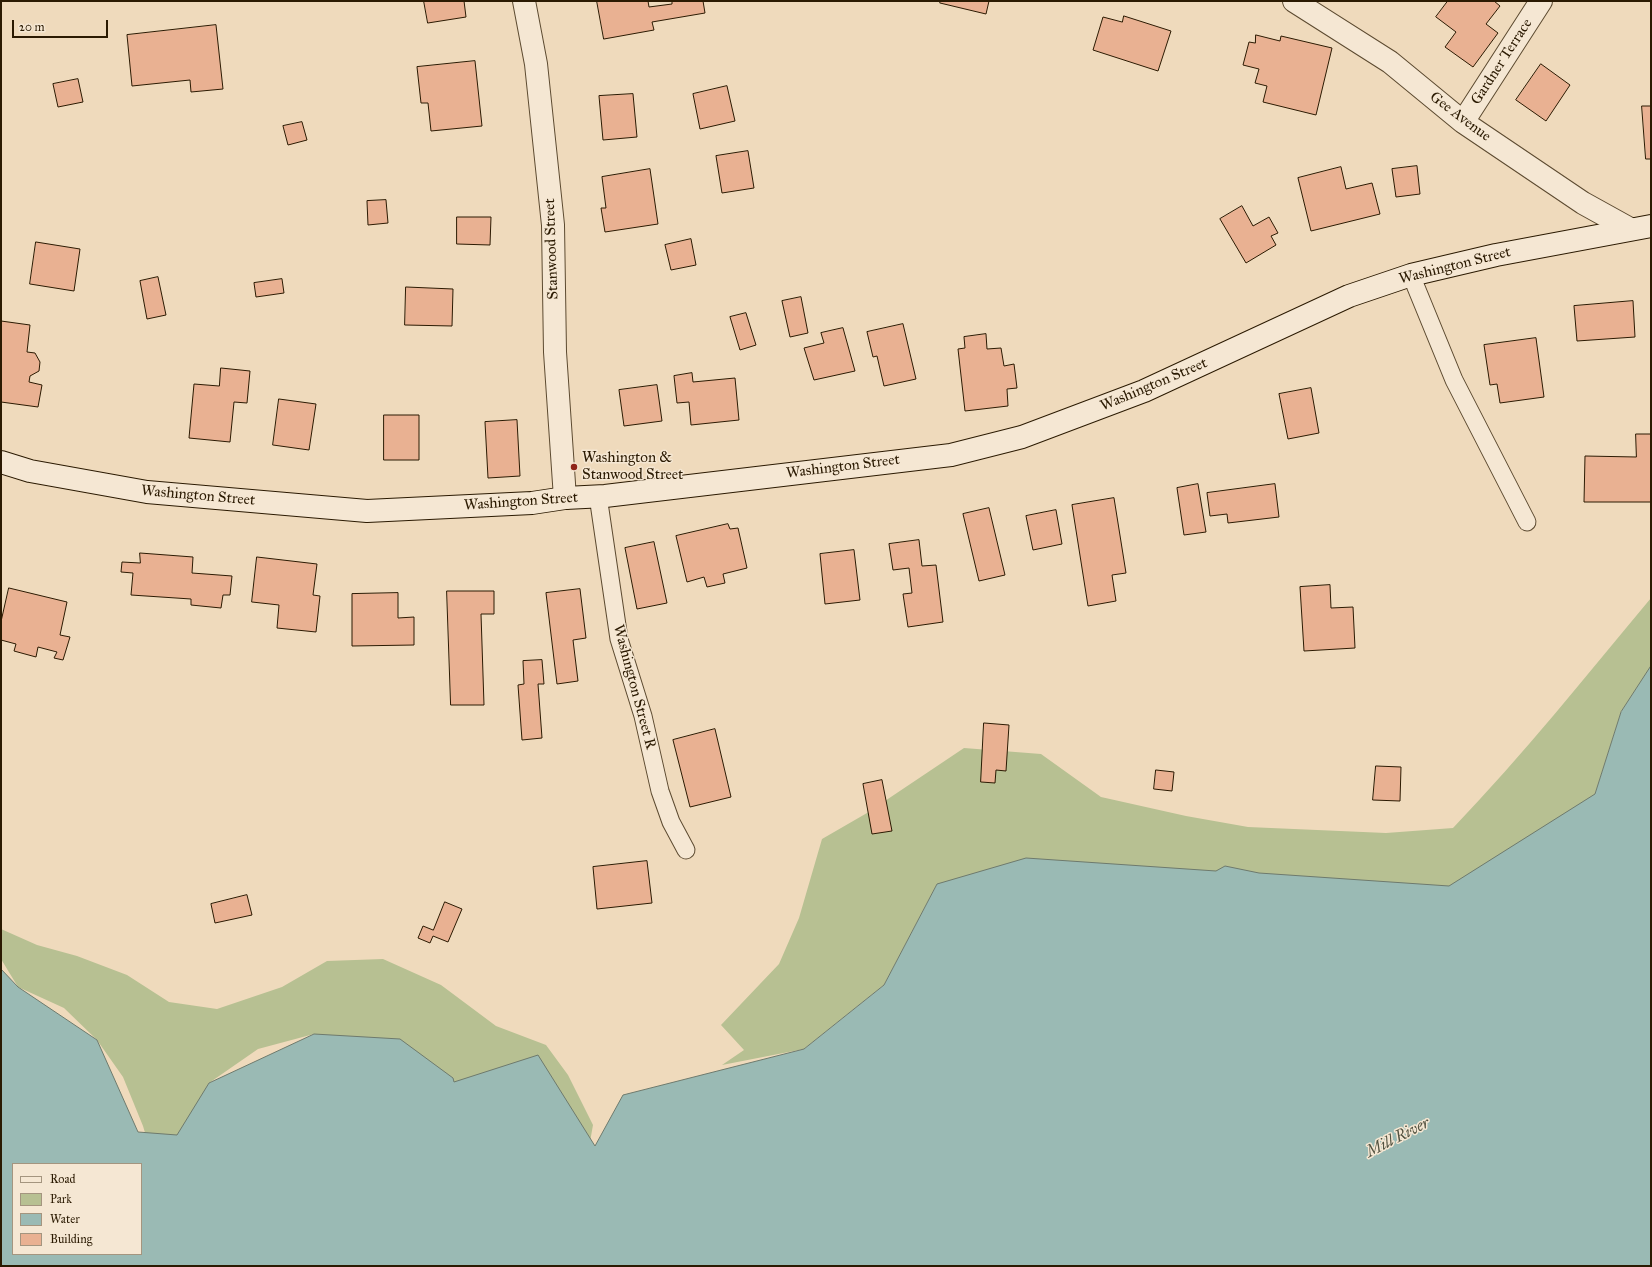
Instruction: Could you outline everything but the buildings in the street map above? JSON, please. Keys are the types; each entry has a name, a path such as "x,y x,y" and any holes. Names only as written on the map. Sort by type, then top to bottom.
{"main road":[{"name":"Stanwood Street","path":"524,1 536,64 553,225 555,352 565,498"},
{"name":"Gee Avenue","path":"1294,1 1390,62 1463,122 1583,203 1630,229"},
{"name":"Gardner Terrace","path":"1463,122 1541,1"},
{"name":"Washington Street","path":"1,462 30,471 147,492 367,511 532,503 565,498 598,496 951,455 1022,437 1144,392 1349,296 1411,275 1496,255 1651,226"}],"lane":[{"path":"1411,275 1454,380 1528,522"},
{"name":"Washington Street R","path":"598,496 619,639 643,716 660,791 671,822 686,850"}],"green space":[{"path":"1651,598 1651,667 1621,712 1589,813 1517,890 937,884 884,985 804,1049 722,1065 744,1050 721,1025 779,964 799,918 822,839 867,813 964,748 1041,754 1101,797 1186,816 1248,827 1386,833 1453,828 1529,744"},
{"path":"1,929 37,945 77,956 127,975 169,1002 217,1009 282,987 327,961 383,959 441,985 496,1026 546,1045 568,1075 593,1125 586,1164 314,1034 258,1049 209,1083 179,1143 156,1170 143,1126 123,1077 97,1040 64,1008 18,987 1,959"}],"water":[{"name":"Mill River","path":"1651,666 1651,1266 1,1266 1,969 18,987 97,1040 138,1132 177,1135 209,1083 314,1034 400,1039 453,1078 454,1082 538,1055 595,1146 623,1095 804,1049 884,985 937,884 1026,858 1216,871 1225,866 1259,873 1449,886 1595,794 1621,712"}],"place":[{"name":"Washington & Stanwood Street","path":"574,467"}]}
